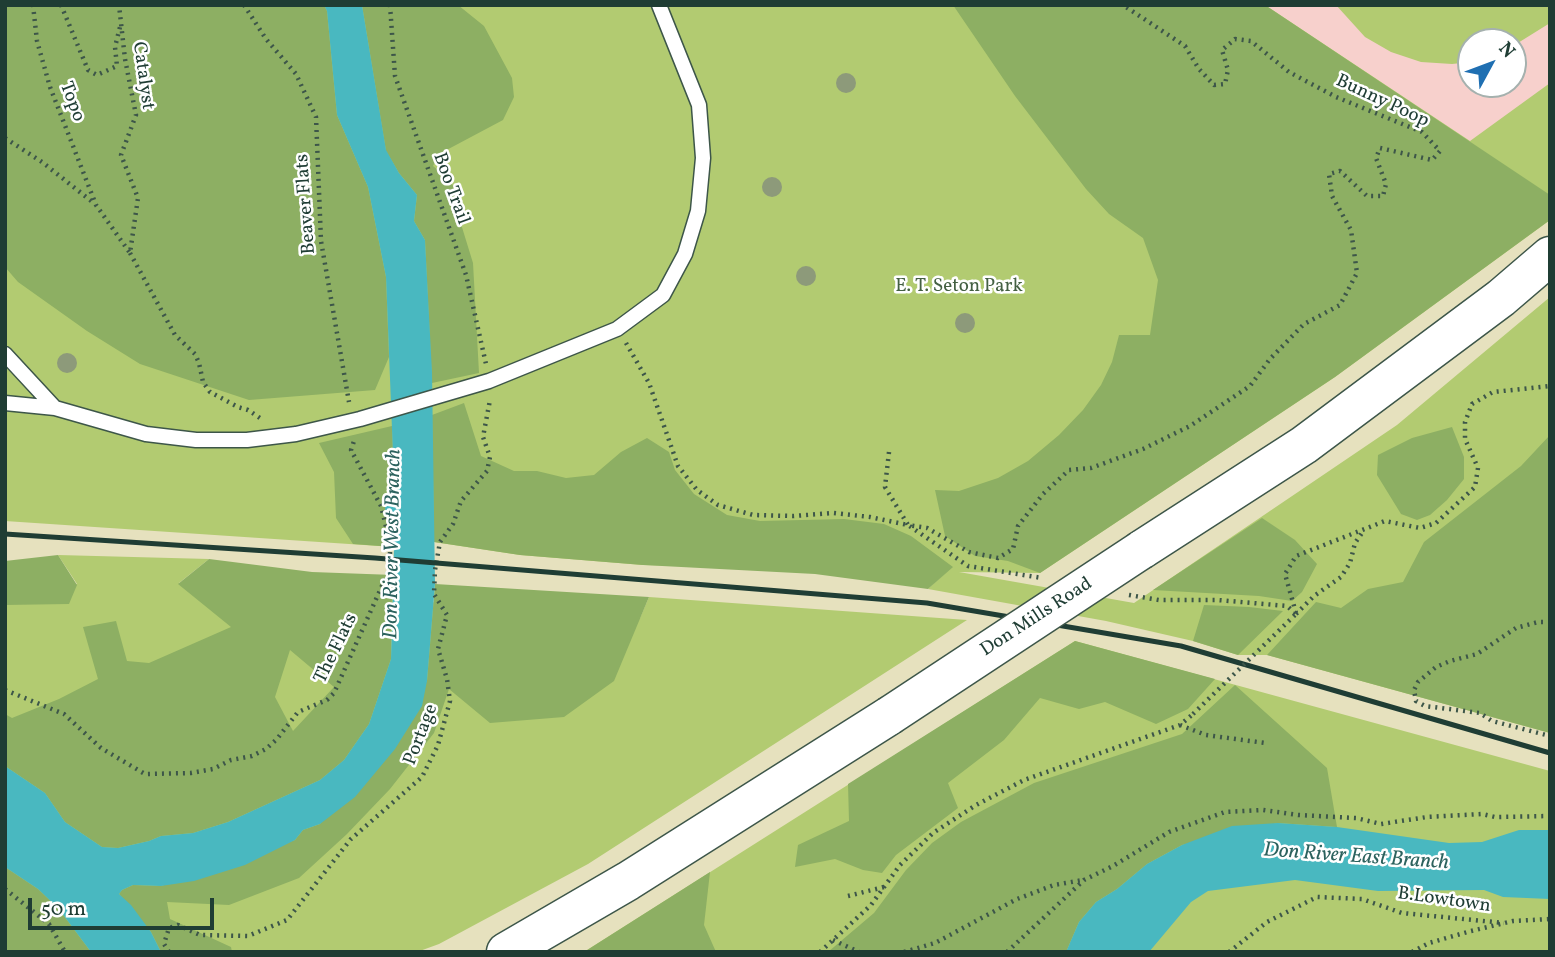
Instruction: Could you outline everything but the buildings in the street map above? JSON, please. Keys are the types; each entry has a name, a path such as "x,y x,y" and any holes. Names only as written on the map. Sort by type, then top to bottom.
{"main road":[{"name":"Don Mills Road","path":"506,952 628,881 888,716 1304,445 1501,298 1550,256"}],"lane":[{"path":"5,403 55,408 159,436 196,440 296,434 356,420 489,381 617,329 663,295 685,254 698,211 703,158 699,105 659,5"},
{"path":"5,354 55,408"}],"path":[{"name":"Topo","path":"33,5 37,41 50,87 96,205"},
{"name":"Topo","path":"61,5 63,16 88,70 97,75 117,66 115,47 121,20"},
{"name":"Catalyst","path":"119,5 125,59 136,115 121,155 138,198 130,253"},
{"name":"Beaver Flats","path":"244,5 266,39 296,74 316,117 321,242 356,420"},
{"name":"Boo Trail","path":"390,5 395,76 466,275 489,381"},
{"name":"Bunny Poop","path":"908,525 927,527 969,552 998,558 1013,549 1018,526 1043,494 1069,470 1091,468 1143,449 1190,426 1250,386 1270,359 1304,324 1340,305 1357,273 1351,230 1332,196 1329,174 1340,171 1367,196 1383,196 1386,184 1376,158 1380,148 1432,160 1440,150 1422,132 1336,97 1289,72 1251,41 1235,39 1222,50 1228,70 1225,84 1213,85 1185,46 1124,5"},
{"path":"5,138 42,162 96,205 130,253 175,335 195,354 203,382 210,392 262,418 271,437"},
{"path":"617,329 649,383 678,466 697,490 718,505 753,514 793,516 833,513 908,525 968,566 1047,579"},
{"name":"Portage","path":"169,952 164,944 169,928 178,925 200,935 248,936 287,919 351,839 422,777 438,745 450,701 438,649 447,615 434,594 439,542 454,521 461,502 487,471 490,457 483,437 491,398 489,381"},
{"path":"1296,614 1284,574 1296,556 1385,521 1420,528 1436,523 1475,487 1478,468 1465,439 1465,422 1472,404 1493,392 1550,386"},
{"name":"The Flats","path":"5,690 64,714 102,748 145,774 191,773 213,769 266,749 298,712 327,700 334,693 390,568 390,543 381,506 351,450 356,420"},
{"path":"889,452 885,487 908,525"},
{"path":"820,952 871,905 900,866 933,833 976,805 1024,780 1180,725 1314,596 1340,578 1350,563 1355,543 1365,529"},
{"path":"1128,595 1159,600 1218,600 1287,606 1296,614"},
{"path":"1550,622 1516,628 1478,654 1450,660 1436,667 1418,682 1414,690 1416,701 1425,706 1480,713 1492,721 1550,736"},
{"path":"1180,725 1206,735 1265,743"},
{"path":"904,952 935,943 1017,899 1054,885 1084,880 1169,832 1225,812 1263,810 1356,818 1381,824 1427,817 1482,814 1495,817 1550,816"},
{"path":"1007,952 1084,880"},
{"path":"848,896 885,887"},
{"path":"5,889 49,924 65,952"},
{"name":"B.Lowtown","path":"1229,952 1267,922 1317,897 1362,899 1402,913 1504,923"},
{"path":"1412,952 1450,937 1504,923 1550,919"},
{"path":"833,940 859,952"}],"shaded area":[{"path":"1265,5 1550,5 1550,195"}],"green space":[{"name":"E. T. Seton Park","path":"5,5 1265,5 1470,141 1550,83 1550,220 1335,377 1040,573 959,572 1134,603 1397,425 1550,297 1550,733 1267,655 1238,655 1193,641 1106,621 928,589 947,571 643,565 520,555 434,542 394,547 5,521"},
{"path":"5,5 324,5 327,11 337,115 368,187 386,277 389,357 375,390 249,400 140,364 87,331 18,282 5,267"},
{"path":"362,5 458,5 484,26 512,78 514,97 503,120 439,154 433,166 450,180 455,190 457,211 473,263 479,373 432,383 425,240 414,221 417,195 386,151"},
{"path":"953,5 1265,5 1550,195 1550,220 1335,377 1040,573 1008,561 975,556 945,536 935,490 959,491 998,478 1028,461 1059,435 1083,410 1101,385 1112,362 1119,335 1150,335 1158,280 1143,238 1109,214 1086,189 1015,96"},
{"path":"1336,5 1550,5 1550,23 1527,37 1527,28 1457,28 1457,63 1421,62 1391,52 1365,37"},
{"path":"464,403 481,456 514,471 537,471 566,478 594,475 621,452 647,438 669,452 675,470 694,494 727,515 760,521 844,519 884,524 911,536 953,567 928,589 815,574 520,555 434,542 432,415"},
{"path":"392,426 394,480 385,508 394,547 353,544 336,518 334,472 319,443"},
{"path":"1452,427 1464,457 1464,479 1430,515 1417,520 1401,514 1377,475 1378,455 1412,438"},
{"path":"1550,435 1550,733 1267,655 1316,602 1341,608 1368,589 1403,582 1424,542 1521,466"},
{"path":"1262,518 1295,540 1317,564 1302,592 1292,601 1259,596 1153,590"},
{"path":"58,555 209,559 179,583 640,618 649,597 967,620 588,864 439,944 417,952 5,952 5,591 77,584"},
{"path":"58,555 77,585 69,604 5,605 5,561"},
{"path":"209,559 312,572 394,575 391,659 369,724 344,760 320,780 228,822 193,833 161,836 118,848 102,847 65,822 45,793 5,766 5,714 12,718 59,699 98,679 83,627 116,621 127,661 149,663 231,627 178,584","holes":["290,650 334,687 293,731 275,697"]},
{"path":"435,584 649,597 614,681 564,717 490,723 449,689 434,733 390,789 347,834 299,878 229,905 167,902 170,919 231,947 232,952 161,952 151,932 119,894 133,885 161,886 295,840 303,830 320,824 427,681"},
{"path":"1204,605 1283,611 1238,655 1193,641"},
{"path":"1075,641 1550,771 1550,952 584,952"},
{"path":"1075,641 1215,679 1188,709 1156,724 1105,702 1079,709 1040,698 1004,740 948,783 958,808 896,855 882,873 863,870 835,859 795,867 798,845 849,821 848,784"},
{"path":"1235,685 1327,768 1337,827 1278,823 1182,845 1147,864 1117,889 1096,902 1079,922 1066,952 828,952 874,913 906,870 932,843 961,822 1034,783 1182,734"},
{"path":"5,867 38,889 58,908 91,952 5,952"},
{"path":"710,872 704,925 716,952 584,952"}],"water":[{"name":"Don River West Branch","path":"324,5 362,5 386,150 399,173 417,195 414,221 425,240 432,372 435,584 427,681 422,706 395,749 355,797 320,824 303,830 295,840 245,865 194,881 161,886 133,885 122,890 119,894 151,932 161,952 91,952 58,908 38,889 5,867 5,766 45,793 65,822 102,847 118,848 161,836 193,833 228,822 320,780 344,760 369,724 391,659 394,547 385,508 394,480 386,277 368,187 337,115 327,11"},
{"name":"Don River East Branch","path":"1278,823 1337,827 1449,843 1482,842 1519,830 1550,830 1550,899 1503,897 1484,890 1378,891 1295,880 1208,891 1191,902 1149,952 1066,952 1079,922 1096,902 1117,889 1147,864 1182,845 1232,826"}],"railway":[{"path":"5,534 375,558 927,603 1181,646 1550,753"}]}
